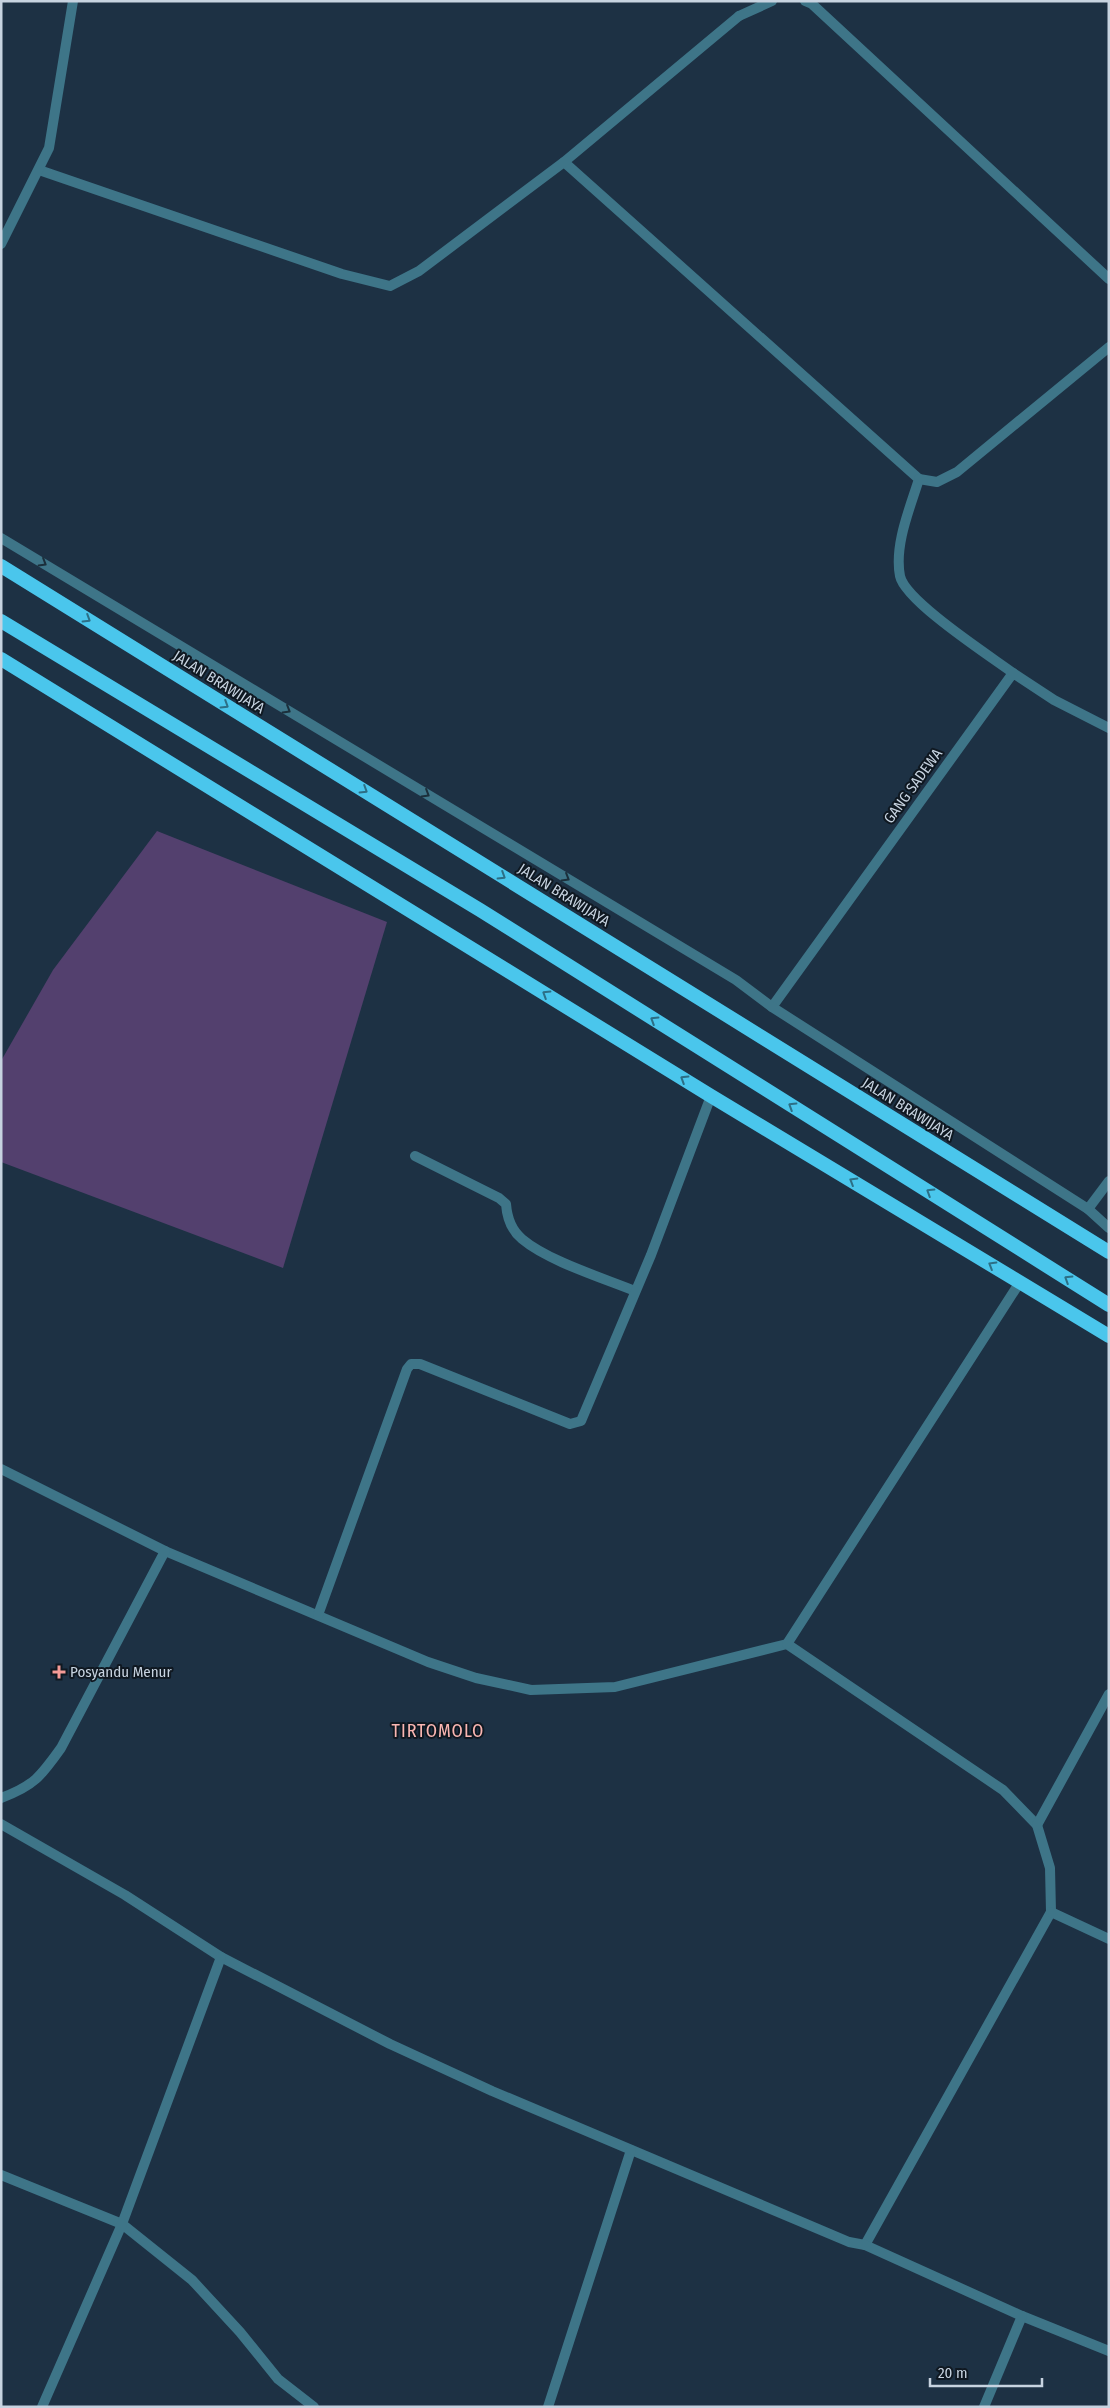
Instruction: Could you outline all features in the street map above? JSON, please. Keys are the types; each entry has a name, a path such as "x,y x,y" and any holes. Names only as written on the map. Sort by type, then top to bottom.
{"highway":[{"name":"JALAN BRAWIJAYA","path":"1,566 1109,1252"},
{"path":"1,621 480,910 1109,1305"},
{"path":"1,659 711,1096 1109,1336"}],"street":[{"path":"1,244 49,148 73,1"},
{"path":"38,170 342,274 390,286 420,271 564,162 739,16 772,1"},
{"path":"805,1 820,11 1109,279"},
{"path":"564,162 919,479 937,482 957,472 1109,348"},
{"path":"919,479 901,537 900,577 913,597 1013,673 1054,700 1109,728"},
{"path":"1,538 736,980 772,1006 1088,1209 1109,1228"},
{"name":"GANG SADEWA","path":"772,1006 1013,673"},
{"path":"318,1615 406,1369 411,1364 420,1364 570,1424 581,1421 651,1255 711,1096"},
{"path":"415,1156 499,1198 506,1204 507,1219 521,1238 558,1260 635,1291"},
{"path":"1088,1209 1109,1181"},
{"path":"1,1469 165,1550 428,1662 476,1678 532,1690 615,1687 787,1644 1020,1282"},
{"path":"1,1798 20,1791 40,1777 61,1748 165,1550"},
{"path":"787,1644 1003,1790 1037,1826 1050,1868 1051,1912 865,2245"},
{"path":"1037,1826 1109,1694"},
{"path":"1,1824 124,1895 221,1957 390,2044 492,2091 849,2242 865,2245 1022,2316 1109,2350"},
{"path":"1051,1912 1109,1939"},
{"path":"42,2407 122,2224 221,1957"},
{"path":"548,2407 631,2150"},
{"path":"1,2176 122,2224 192,2280 240,2332 278,2379 314,2407"},
{"path":"984,2407 1022,2316"}],"shaded area":[{"path":"157,831 387,922 283,1268 1,1162 1,1061 53,970"}],"place":[{"name":"Posyandu Menur","path":"59,1672"}],"district":[{"name":"TIRTOMOLO","path":"438,1731"}]}
